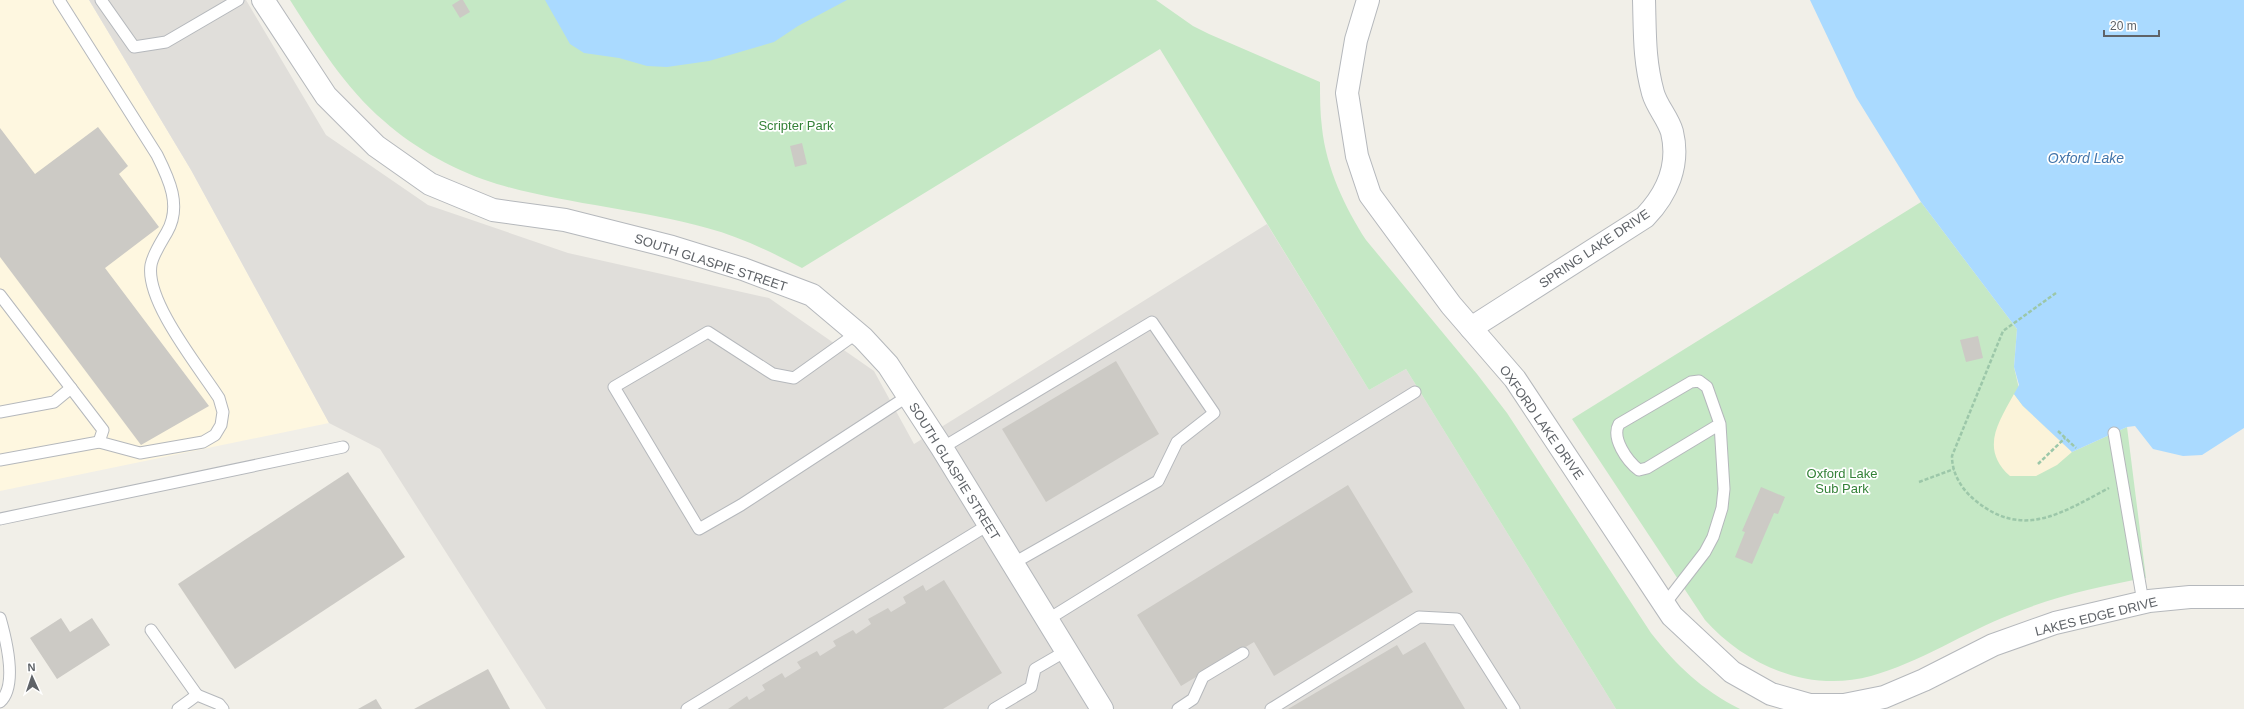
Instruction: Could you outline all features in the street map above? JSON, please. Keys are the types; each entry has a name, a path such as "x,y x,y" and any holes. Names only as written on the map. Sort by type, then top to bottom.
{"street":[{"name":"SOUTH GLASPIE STREET","path":"263,0 326,96 376,146 430,184 493,210 564,220 672,247 743,269 812,295 857,333 888,365 942,448 1046,620 1102,709"},
{"name":"OXFORD LAKE DRIVE","path":"1368,0 1356,40 1347,93 1357,156 1370,195 1450,305 1515,379 1672,616 1732,672 1771,694 1810,705 1844,707"},
{"name":"SPRING LAKE DRIVE","path":"1471,328 1645,217 1658,203 1666,189 1675,161 1672,131 1654,96 1645,58 1644,0"},
{"name":"LAKES EDGE DRIVE","path":"1844,707 1884,698 1924,680 1993,645 2055,623 2143,602 2190,597 2244,597"}],"lane":[{"path":"0,460 99,442 140,453 204,442 215,435 221,425 223,412 219,398 159,307 152,281 151,264 171,226 175,203 170,181 157,155 59,0"},
{"path":"101,0 134,47 166,42 238,0"},
{"path":"0,296 102,430 99,442"},
{"path":"942,448 1152,322 1214,413 1176,442 1158,481 1012,564"},
{"path":"857,333 794,378 773,374 708,332 614,387 699,529 741,505 908,396"},
{"path":"1664,605 1705,552 1713,538 1722,508 1724,489 1720,424 1707,387 1699,382 1691,382 1620,424 1616,430 1616,438 1633,465 1639,470 1647,468 1720,424"},
{"path":"0,412 54,402 71,388"},
{"path":"1046,620 1416,392"},
{"path":"2114,434 2143,602"},
{"path":"0,519 343,447"},
{"path":"687,709 988,525"},
{"path":"1271,709 1419,617 1457,619 1514,709"},
{"path":"0,618 11,679 6,697 0,702"},
{"path":"151,630 197,695 219,704 223,709"},
{"path":"994,709 1031,687 1035,669 1066,651"},
{"path":"1178,709 1193,699 1203,677 1243,653"},
{"path":"178,709 197,695"}],"path":[{"path":"2056,293 2003,331 1952,456 1954,469 1961,484 1971,497 1983,507 2002,517 2021,521 2039,520 2057,516 2122,481"},
{"path":"2058,431 2076,448"},
{"path":"2038,464 2065,438"},
{"path":"1919,482 1954,469"}],"shaded area":[{"path":"0,0 89,0 191,170 329,423 0,491"},
{"path":"89,0 246,0 326,135 428,205 568,253 769,298 874,371 914,444 1267,224 1369,390 1406,369 1616,709 546,709 380,449 329,423 191,170"}],"green space":[{"name":"Scripter Park","path":"290,0 1156,0 1193,26 1209,34 1320,82 1321,122 1324,143 1332,172 1344,201 1366,240 1477,374 1507,413 1651,633 1691,676 1713,693 1740,709 1616,709 1406,369 1369,390 1160,49 802,268 756,245 720,232 681,221 523,191 482,179 452,166 409,141 370,108 332,64"},
{"name":"Oxford Lake Sub Park","path":"1921,202 2017,329 2014,367 2023,406 2072,452 2127,427 2146,578 2078,592 2045,602 1994,621 1907,663 1871,676 1848,680 1825,681 1802,678 1780,672 1740,651 1721,636 1705,620 1572,419"}],"sand":[{"path":"2014,394 2023,406 2072,452 2057,465 2036,476 2010,476 2001,466 1996,456 1994,446 1995,436 2002,415"}],"water":[{"path":"545,0 847,0 798,26 774,42 709,61 667,67 647,66 619,58 584,53 570,44"},
{"name":"Oxford Lake","path":"1810,0 2244,0 2244,428 2202,455 2183,456 2153,449 2135,426 2127,427 2072,452 2023,406 2014,394 2019,385 2014,367 2017,329 1921,202 1856,97"}],"building":[{"path":"460,0 463,0 470,12 460,18 452,5"},
{"path":"98,127 128,166 119,174 159,227 105,268 209,406 141,445 0,257 0,128 35,174"},
{"path":"802,143 807,164 795,167 790,146"},
{"path":"1978,336 1983,358 1966,362 1960,340"},
{"path":"1116,361 1159,434 1046,502 1002,429"},
{"path":"348,472 405,557 235,669 178,584"},
{"path":"1348,485 1413,592 1274,676 1254,642 1181,686 1137,615"},
{"path":"1761,487 1785,497 1778,514 1774,513 1752,564 1735,557 1745,532 1742,531"},
{"path":"944,580 1002,673 943,709 728,709 747,696 749,700 765,690 762,685 782,673 785,678 801,668 797,662 817,651 820,656 836,646 833,641 853,630 856,634 871,624 868,619 888,608 891,612 906,603 903,597 923,585 926,591"},
{"path":"61,618 70,632 92,618 110,645 57,679 30,638"},
{"path":"1425,642 1465,709 1288,709 1397,645 1403,655"},
{"path":"488,669 510,709 414,709"},
{"path":"376,699 382,709 358,709"}]}
